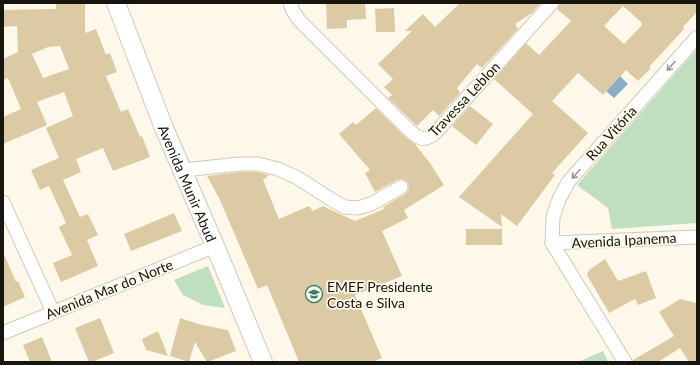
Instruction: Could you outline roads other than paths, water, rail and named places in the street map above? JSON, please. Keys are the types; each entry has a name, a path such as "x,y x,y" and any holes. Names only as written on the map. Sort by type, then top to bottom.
{"street":[{"name":"Avenida Munir Abud","path":"116,3 164,128 215,246 262,362"},
{"name":"Travessa Leblon","path":"290,3 299,20 409,130 424,140 435,133 552,3"},
{"name":"Rua Vitória","path":"552,243 553,217 559,199 569,181 697,37"},
{"path":"182,170 240,164 258,164 278,169 298,178 345,207 358,208 371,204 401,187"},
{"path":"3,202 53,312"},
{"name":"Avenida Ipanema","path":"552,243 697,237"},
{"path":"552,243 625,362"},
{"name":"Avenida Mar do Norte","path":"3,333 215,246"}],"water":[{"path":"620,76 628,84 614,98 606,91"}],"place":[{"name":"EMEF Presidente Costa e Silva","path":"314,294"}]}
